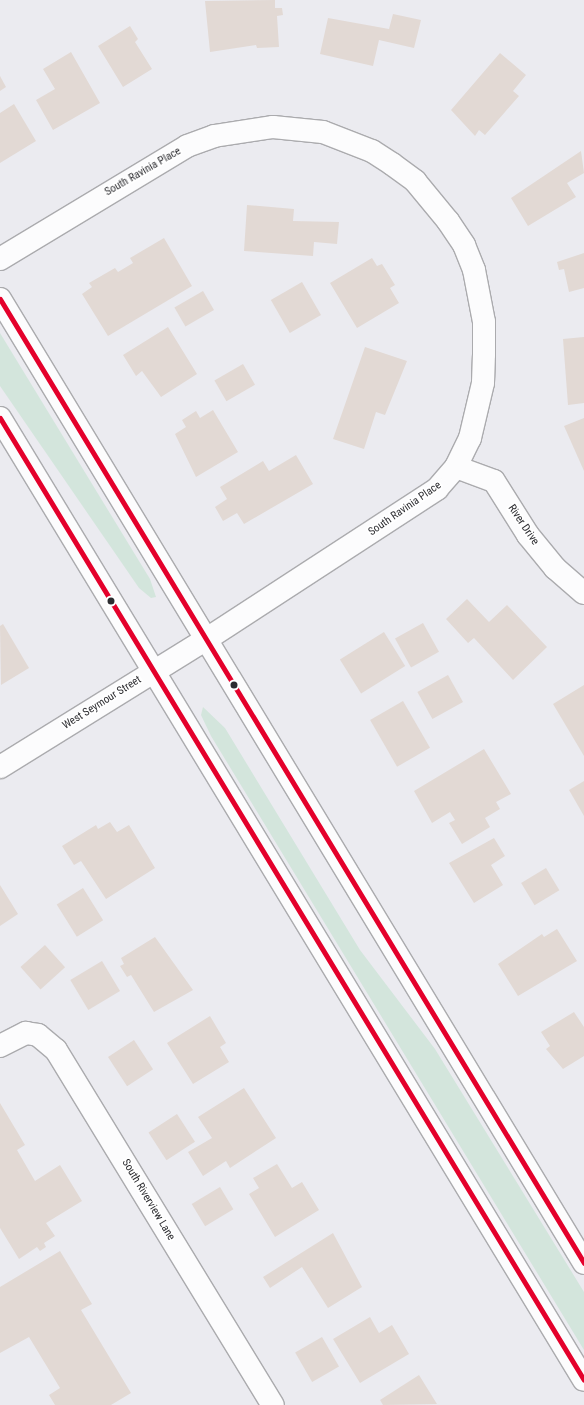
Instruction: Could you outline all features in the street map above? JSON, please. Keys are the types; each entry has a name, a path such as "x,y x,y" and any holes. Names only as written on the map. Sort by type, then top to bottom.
{"main road":[{"name":"South Ravinia Place","path":"0,259 161,159 214,136 295,128 323,132 372,151 415,181 464,245 474,270 484,322 483,383 470,438 456,467 437,488 414,505 205,640"},
{"path":"0,299 205,640 584,1263"},
{"path":"0,418 155,670 584,1380"},
{"name":"River Drive","path":"456,467 494,481 537,546 555,568 584,593"},
{"name":"West Seymour Street","path":"0,767 205,640"},
{"name":"South Riverview Lane","path":"0,1046 26,1033 38,1034 56,1050 273,1405"}],"shaded area":[{"path":"0,333 150,579 156,597 151,598 139,588 0,386"},
{"path":"203,707 225,728 360,950 435,1049 584,1292 584,1350 211,736 201,715"}],"building":[{"path":"275,0 275,8 282,8 283,15 277,16 279,47 257,48 256,45 210,52 205,1"},
{"path":"393,14 421,20 414,48 379,40 373,66 320,54 328,18 389,29"},
{"path":"130,26 138,39 135,42 152,69 123,87 98,46"},
{"path":"71,52 100,103 53,130 36,100 55,89 43,69"},
{"path":"500,53 526,75 513,91 519,96 485,135 479,130 475,136 451,110"},
{"path":"0,76 6,87 0,91"},
{"path":"14,104 36,141 0,163 0,113"},
{"path":"581,151 584,173 567,183 576,197 528,226 511,198"},
{"path":"247,205 294,209 293,221 339,222 337,244 314,242 313,256 244,251"},
{"path":"164,238 192,286 108,336 82,294 92,287 89,283 115,268 118,272 133,263 130,258"},
{"path":"584,253 584,288 569,292 564,269 559,270 557,262"},
{"path":"372,258 377,266 382,264 395,285 390,288 399,303 357,328 330,283"},
{"path":"302,282 321,315 290,333 271,300"},
{"path":"203,291 214,310 185,327 174,308"},
{"path":"168,327 197,374 161,397 142,371 136,376 123,355"},
{"path":"584,337 584,403 568,405 563,339"},
{"path":"365,347 407,361 385,415 376,412 364,449 333,439"},
{"path":"243,364 255,385 226,401 214,381"},
{"path":"213,410 238,452 196,477 175,434 186,427 182,420 196,411 200,418"},
{"path":"584,418 584,471 564,426"},
{"path":"296,455 313,484 244,524 237,513 223,521 215,507 227,499 220,487 263,461 269,471"},
{"path":"467,599 489,622 507,605 547,647 513,680 474,638 468,643 446,619"},
{"path":"423,623 439,652 411,667 395,639"},
{"path":"3,624 29,668 1,685 0,626"},
{"path":"384,632 405,666 361,693 340,660"},
{"path":"448,675 463,702 432,719 417,692"},
{"path":"584,685 584,756 553,704"},
{"path":"403,701 430,748 397,767 370,720"},
{"path":"484,749 511,794 496,802 500,809 485,818 490,827 462,844 449,823 455,820 450,812 432,823 414,791"},
{"path":"584,781 584,816 569,790"},
{"path":"110,822 117,832 129,825 155,868 106,899 81,861 74,865 62,846 96,825 98,829"},
{"path":"494,838 505,856 491,865 503,885 474,903 449,863"},
{"path":"546,868 559,890 535,905 521,883"},
{"path":"0,885 18,914 0,926"},
{"path":"83,888 103,920 77,937 57,904"},
{"path":"557,929 577,961 518,996 498,964 542,934 544,937"},
{"path":"155,937 193,990 154,1012 131,975 127,977 120,966 124,964 121,958"},
{"path":"45,945 65,967 41,989 20,967"},
{"path":"102,961 120,991 88,1010 70,980"},
{"path":"574,1012 584,1027 584,1056 563,1069 546,1049 550,1046 541,1032"},
{"path":"210,1016 226,1043 220,1047 229,1062 193,1084 167,1043"},
{"path":"134,1040 153,1069 127,1086 108,1057"},
{"path":"244,1088 276,1138 230,1168 226,1161 203,1176 188,1152 212,1138 198,1117"},
{"path":"0,1103 25,1145 17,1150 35,1181 60,1165 82,1201 46,1223 55,1236 44,1243 46,1247 40,1251 37,1247 19,1259 0,1228"},
{"path":"177,1114 195,1142 166,1160 148,1133"},
{"path":"277,1164 292,1188 302,1182 319,1210 275,1237 249,1194 259,1188 253,1178"},
{"path":"220,1187 233,1209 205,1226 192,1204"},
{"path":"333,1233 362,1287 328,1308 302,1267 270,1288 263,1277"},
{"path":"60,1251 92,1304 81,1310 131,1393 111,1405 55,1405 49,1395 60,1388 29,1337 0,1353 0,1287"},
{"path":"370,1317 379,1333 392,1325 409,1354 360,1383 333,1339"},
{"path":"322,1337 339,1366 312,1382 295,1352"},
{"path":"419,1375 437,1404 383,1405 380,1400"}],"transit line":[{"path":"0,299 584,1263"},
{"path":"0,418 584,1380"}]}
